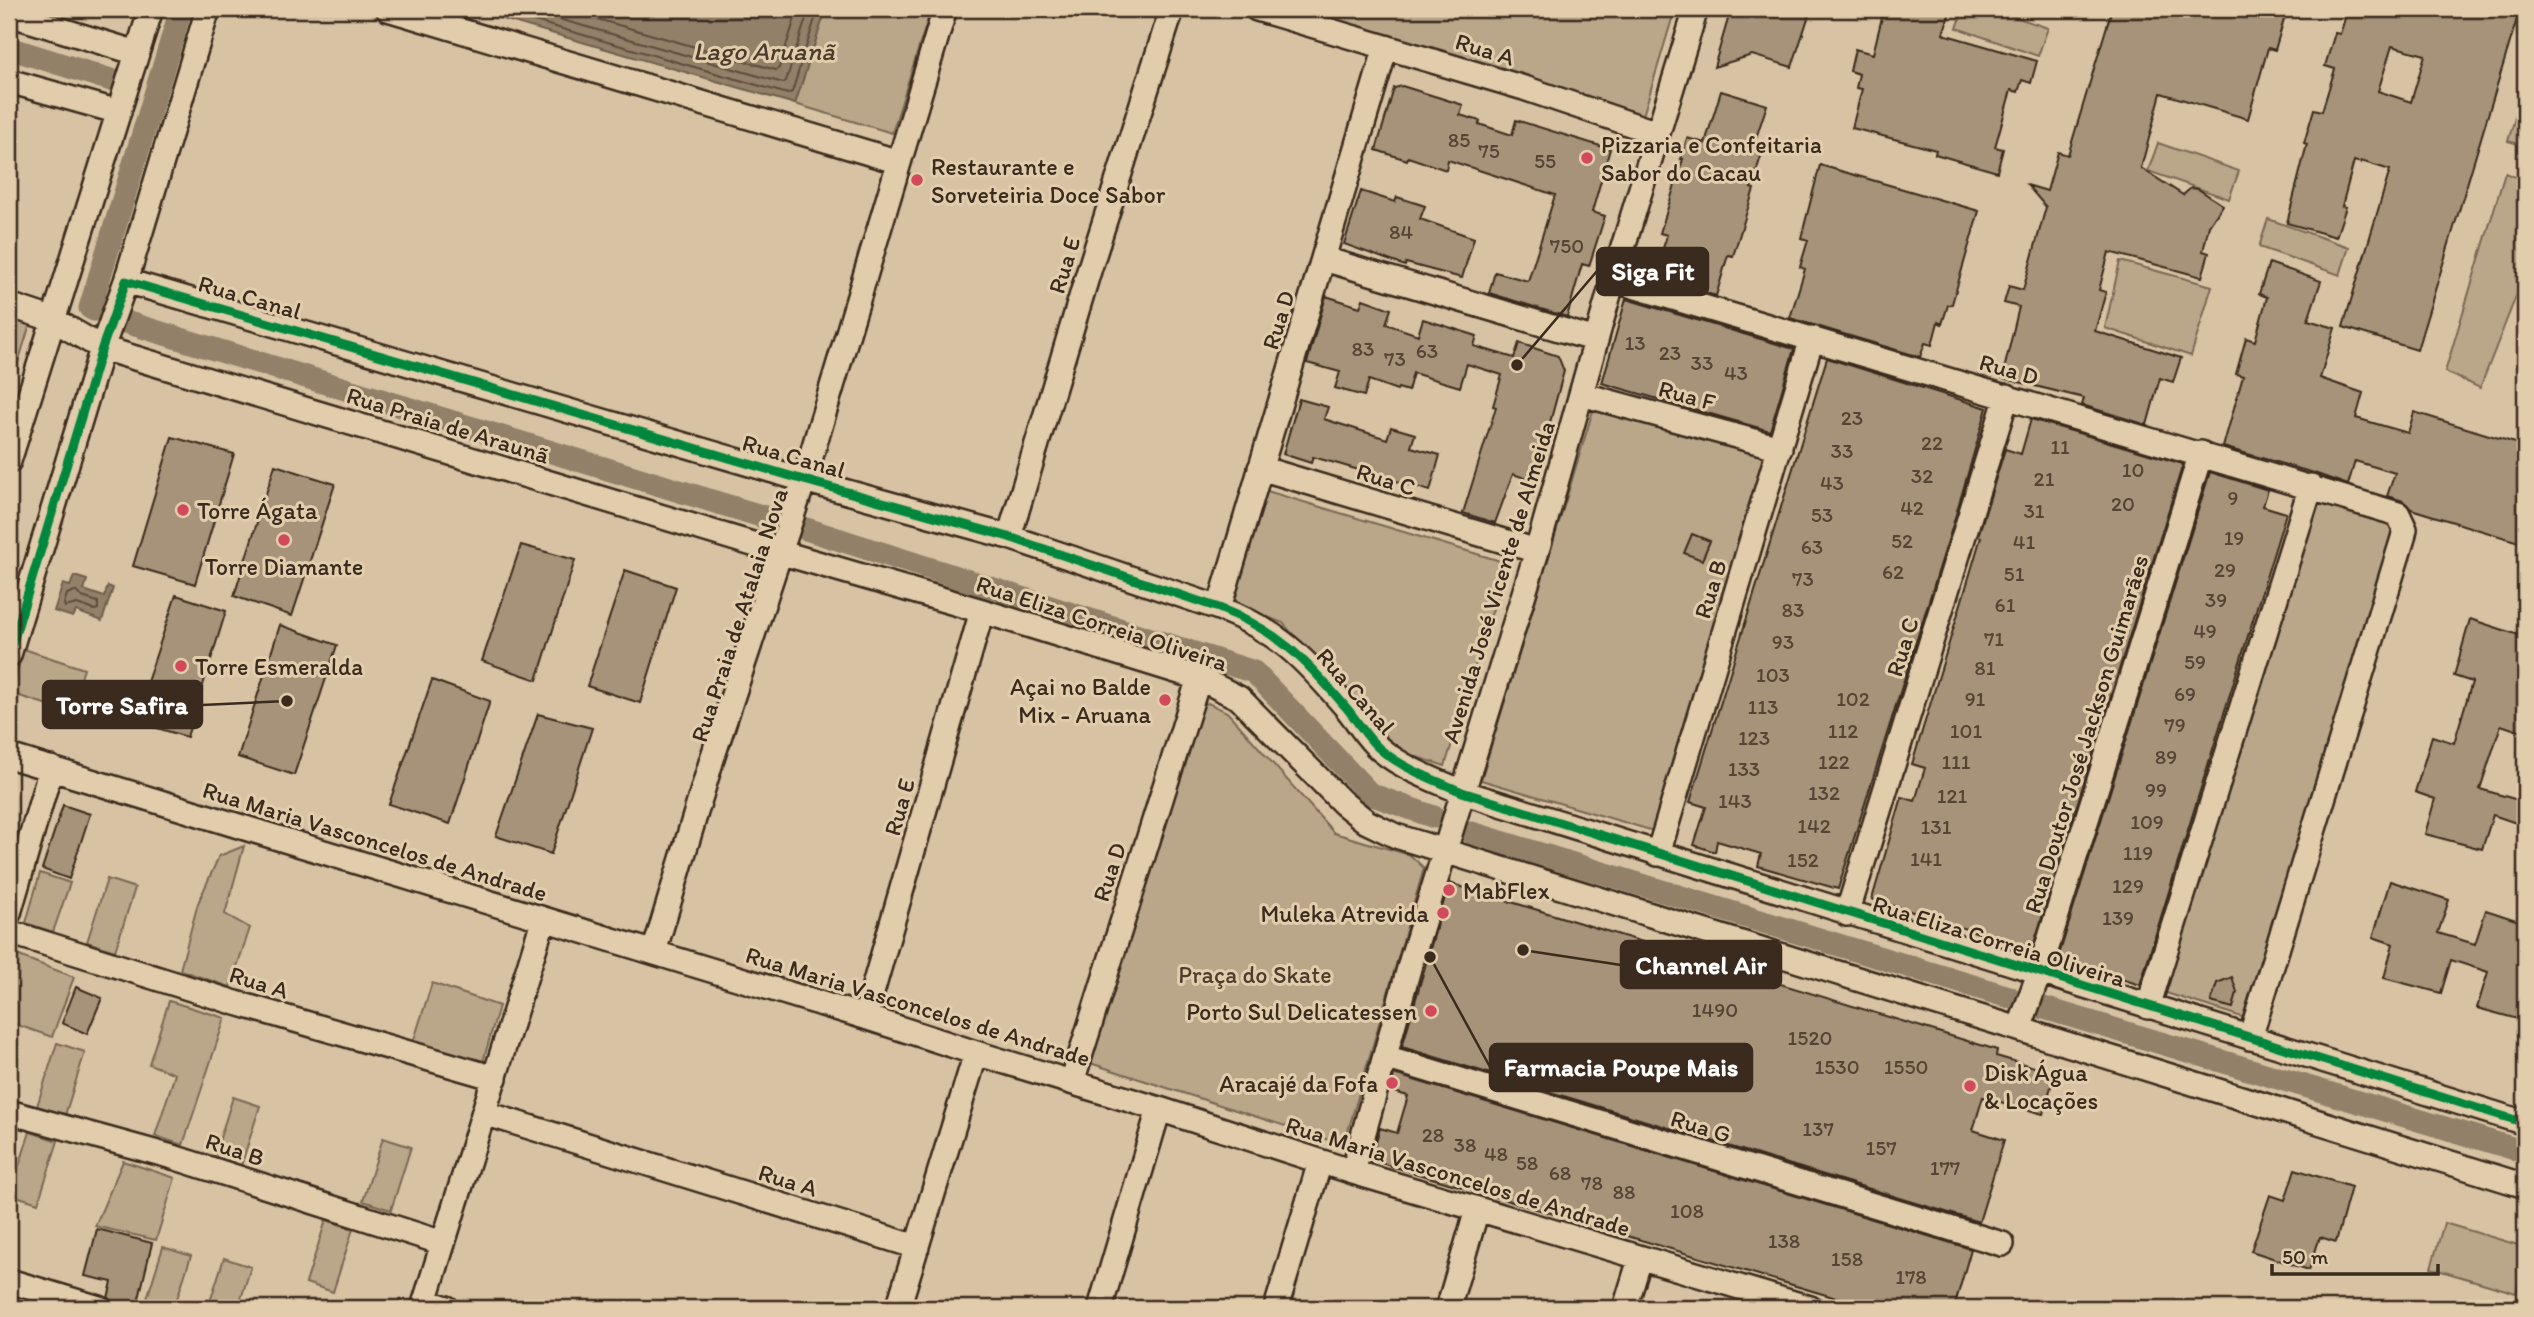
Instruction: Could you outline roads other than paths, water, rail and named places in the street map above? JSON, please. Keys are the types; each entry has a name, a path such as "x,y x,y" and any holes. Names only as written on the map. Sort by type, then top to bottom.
{"street":[{"path":"9,461 151,9"},
{"path":"9,655 208,9"},
{"path":"388,9 899,162"},
{"name":"Rua Praia de Atalaia Nova","path":"654,952 804,480 946,9"},
{"name":"Rua E","path":"1009,537 1172,9"},
{"name":"Rua A","path":"1257,9 1524,88 1657,133"},
{"name":"Avenida José Vicente de Almeida","path":"1353,1172 1444,853 1537,551 1613,280 1696,9"},
{"path":"9,14 137,53"},
{"name":"Rua D","path":"1219,608 1386,47"},
{"path":"9,81 120,112"},
{"path":"1324,259 1596,340"},
{"name":"Rua D","path":"1613,280 2201,453 2398,514 2403,521 2403,538 2250,1038"},
{"name":"Rua Canal","path":"126,281 804,480 1009,537 1219,608 1262,628 1294,650 1346,707 1380,750 1462,792"},
{"path":"9,305 54,320 102,348"},
{"name":"Rua B","path":"1658,854 1812,338"},
{"name":"Rua Praia de Araunã","path":"102,348 779,552"},
{"name":"Rua F","path":"1581,394 1780,448"},
{"name":"Rua C","path":"1847,914 2007,396"},
{"name":"Rua Doutor José Jackson Guimarães","path":"2019,1030 2201,453"},
{"name":"Rua C","path":"1260,468 1537,551"},
{"path":"2148,1007 2311,486"},
{"name":"Rua Eliza Correia Oliveira","path":"779,552 1199,678 1239,698 1334,794 1367,822 1396,836 2525,1186"},
{"name":"Rua E","path":"865,1017 982,611"},
{"name":"Rua D","path":"1072,1082 1199,678"},
{"name":"Rua Maria Vasconcelos de Andrade","path":"9,756 865,1017 1320,1162 1805,1307"},
{"path":"9,913 51,768"},
{"name":"Rua Eliza Correia Oliveira","path":"1462,792 2525,1123"},
{"path":"447,1308 424,1305 543,921"},
{"name":"Rua A","path":"9,932 236,1003 495,1077"},
{"path":"898,1308 976,1054"},
{"name":"Rua G","path":"1385,1057 2002,1244"},
{"path":"1100,1308 1159,1109"},
{"name":"Rua B","path":"9,1112 176,1158 443,1243"},
{"name":"Rua A","path":"484,1113 917,1247"},
{"path":"1276,1308 1320,1162"},
{"path":"1448,1308 1477,1210"},
{"path":"1625,1308 1640,1259"},
{"path":"9,1281 99,1308"}],"water":[{"name":"Lago Aruanã","path":"468,9 826,9 795,104"},
{"path":"74,576 87,580 84,590 104,597 108,586 113,588 102,621 76,611 73,617 54,611 63,584 70,586"}],"waterway":[{"path":"94,310 90,308 181,9"},
{"path":"9,48 111,80"},
{"path":"122,321 771,519"},
{"path":"806,529 1254,672 1370,794 1434,817"},
{"path":"1472,833 2009,997"},
{"path":"2044,1008 2525,1152"}],"place":[{"name":"Pizzaria e Confeitaria Sabor do Cacau","path":"1587,158"},
{"name":"Restaurante e Sorveteiria Doce Sabor","path":"917,180"},
{"name":"Siga Fit","path":"1517,365"},
{"name":"Torre Ágata","path":"183,510"},
{"name":"Torre Diamante","path":"284,540"},
{"name":"Torre Esmeralda","path":"181,666"},
{"name":"Açai no Balde Mix - Aruana","path":"1165,700"},
{"name":"Torre Safira","path":"287,701"},
{"name":"MabFlex","path":"1449,890"},
{"name":"Muleka Atrevida","path":"1443,913"},
{"name":"Channel Air","path":"1523,950"},
{"name":"Farmacia Poupe Mais","path":"1430,957"},
{"name":"Porto Sul Delicatessen","path":"1431,1011"},
{"name":"Aracajé da Fofa","path":"1392,1083"},
{"name":"Disk Água & Locações","path":"1970,1086"}],"park label":[{"name":"Praça do Skate","path":"1255,974"}]}
